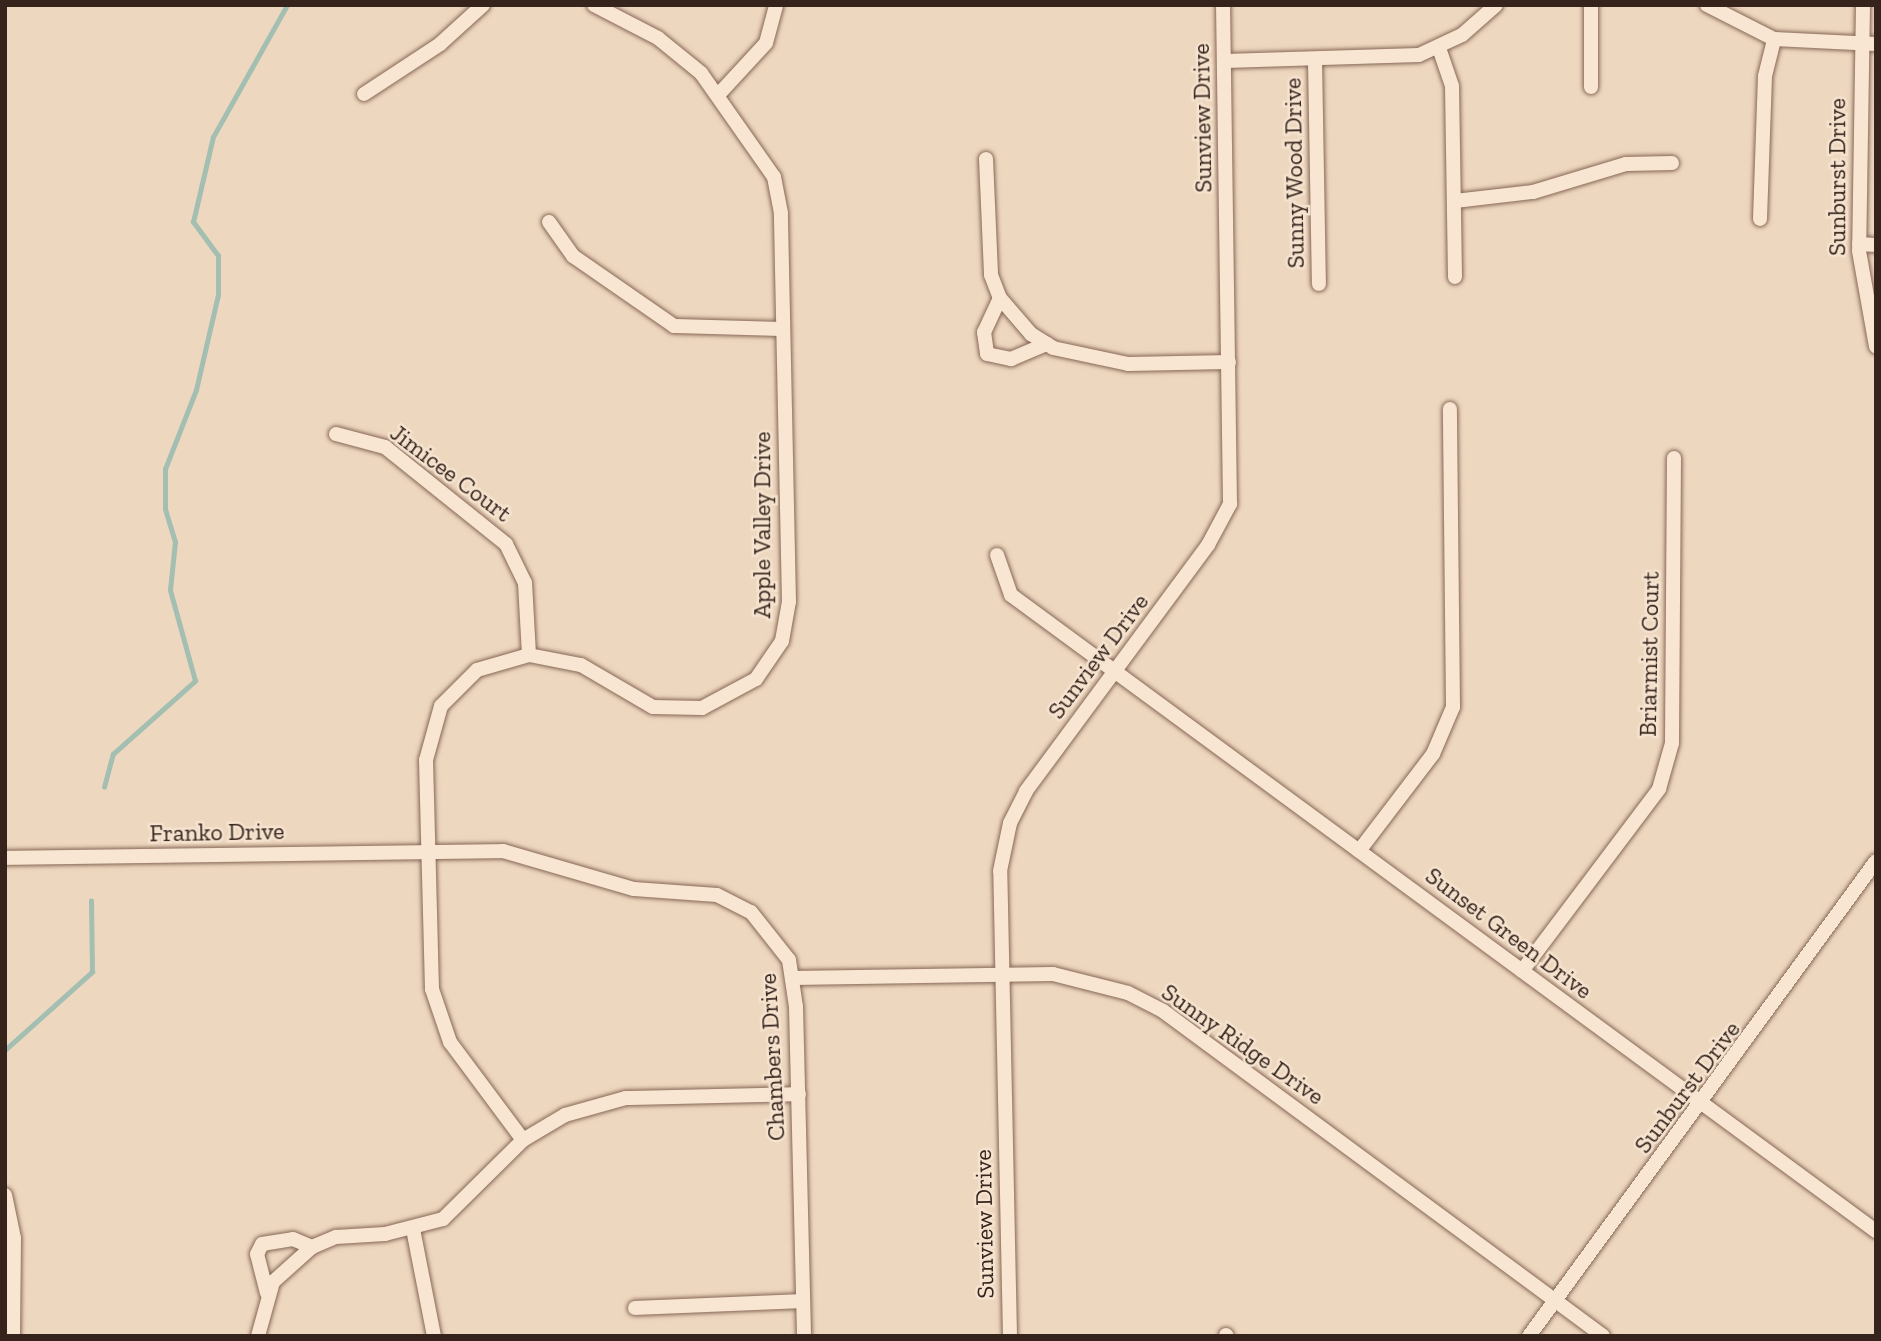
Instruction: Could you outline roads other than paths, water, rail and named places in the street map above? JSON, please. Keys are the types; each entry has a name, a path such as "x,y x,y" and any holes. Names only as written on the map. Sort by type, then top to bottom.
{"street":[{"path":"365,94 440,44 483,5"},
{"name":"Apple Valley Drive","path":"523,1140 450,1042 436,1007 426,760 440,706 477,670 529,655 581,665 632,699 673,710 724,701 756,679 782,641 789,602 783,329 774,177 719,94 683,56 594,5"},
{"path":"719,94 760,52 776,5"},
{"name":"Sunview Drive","path":"1010,1336 1000,871 1010,823 1026,791 1208,545 1230,504 1223,5"},
{"path":"1225,61 1393,59 1439,48 1496,5"},
{"path":"1591,5 1591,87"},
{"path":"1707,5 1774,39 1868,43"},
{"name":"Sunburst Drive","path":"1863,5 1868,43 1859,244 1876,346"},
{"path":"1760,219 1765,76 1774,39"},
{"path":"1439,48 1452,86 1455,277"},
{"name":"Sunny Wood Drive","path":"1315,60 1319,284"},
{"path":"986,159 988,251 1000,298 1047,344 1128,365 1229,362"},
{"path":"1455,201 1533,192 1626,164 1672,163"},
{"path":"549,222 573,256 674,326 783,329"},
{"path":"1859,244 1876,245"},
{"path":"1000,298 984,332 987,354 1011,359 1047,344"},
{"path":"1359,851 1433,754 1453,707 1450,409"},
{"name":"Jimicee Court","path":"336,434 385,447 506,544 526,583 529,655"},
{"name":"Briarmist Court","path":"1521,971 1659,789 1672,743 1674,458"},
{"name":"Sunset Green Drive","path":"997,555 1011,595 1702,1106 1876,1231"},
{"name":"Franko Drive","path":"5,858 429,851"},
{"name":"Chambers Drive","path":"429,851 522,853 606,883 718,895 768,926 789,960 792,978 799,1094 804,1336"},
{"name":"Sunburst Drive","path":"1529,1336 1702,1106 1876,861"},
{"name":"Sunny Ridge Drive","path":"792,978 1001,974 1076,977 1163,1011 1604,1336"},
{"path":"268,1293 312,1247 347,1235 413,1229 443,1219 469,1199 523,1140 565,1115 626,1098 799,1094"},
{"path":"5,1195 14,1238 13,1336"},
{"path":"413,1229 434,1336"},
{"path":"258,1336 268,1293 257,1254 262,1244 293,1239 312,1247"},
{"path":"635,1308 803,1301"}],"waterway":[{"path":"104,787 113,754 195,681 170,590 175,542 165,509 165,469 196,390 218,295 218,256 193,222 213,137 287,5"},
{"path":"5,1050 92,972 91,901"}]}
